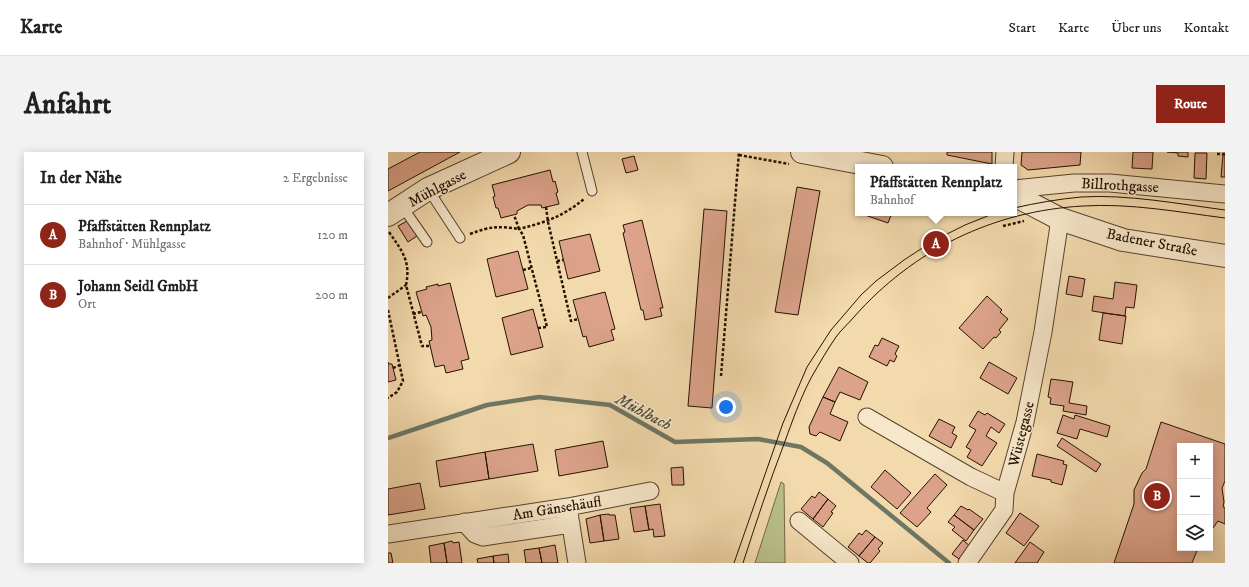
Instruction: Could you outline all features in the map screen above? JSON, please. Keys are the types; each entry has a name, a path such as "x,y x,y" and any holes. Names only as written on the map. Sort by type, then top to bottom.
{"street":[{"name":"Mühlgasse","path":"395,211 428,190 509,152"},
{"path":"802,152 866,164"},
{"path":"1004,164 1005,152"},
{"name":"Billrothgasse","path":"1017,189 1074,183 1110,183 1225,194"},
{"name":"Badener Straße","path":"1017,197 1060,219 1122,240 1225,256"},
{"name":"Wüstegasse","path":"967,563 1004,510 1006,493 1026,422 1043,332 1060,219"},
{"path":"867,417 971,477 1006,493"},
{"name":"Am Gänsehäufl","path":"388,534 568,507 650,491"},
{"path":"568,507 577,563"},
{"path":"799,521 850,563"},
{"name":"Am Gänsehäufl","path":"464,522 475,534 483,536 571,524"}],"lane":[{"path":"582,152 592,191"},
{"path":"428,190 460,238"},
{"path":"395,211 427,242"}],"path":[{"path":"720,376 739,152"},
{"path":"1217,154 1225,154"},
{"path":"460,238 482,229 499,226 519,229 548,222 572,209 592,191"},
{"path":"546,207 548,222 571,321 578,319"},
{"path":"514,215 523,235 547,327 538,328"},
{"path":"388,231 405,255 408,275 406,284 413,314 422,346 430,346"},
{"path":"557,261 563,260"},
{"path":"523,270 532,268"},
{"path":"388,298 406,284"},
{"path":"388,310 403,381 397,392 388,398"},
{"path":"413,314 421,312"},
{"path":"388,332 393,331"},
{"path":"393,368 400,365"}],"green space":[{"path":"781,482 784,484 785,563 755,563"}],"building":[{"path":"420,152 460,152 388,191 388,169"},
{"path":"947,152 992,152 992,164 947,155"},
{"path":"1022,152 1081,152 1080,165 1028,170 1021,165"},
{"path":"1133,152 1153,152 1152,169 1132,168"},
{"path":"1167,152 1188,152 1188,157 1178,156 1178,153"},
{"path":"1195,153 1207,153 1206,179 1194,178"},
{"path":"1223,155 1225,155 1225,177 1221,177"},
{"path":"634,156 638,170 626,173 622,159"},
{"path":"550,170 553,182 555,181 558,192 556,193 559,204 542,208 541,205 528,205 517,211 517,214 501,218 493,197 495,196 492,185"},
{"path":"797,187 820,191 798,315 775,312"},
{"path":"704,209 727,211 712,408 688,406"},
{"path":"868,216 891,216 888,223"},
{"path":"642,220 663,308 660,308 662,316 645,320 643,310 641,310 623,233 625,232 623,225"},
{"path":"407,221 417,236 408,242 398,226"},
{"path":"590,234 600,271 568,279 559,241"},
{"path":"518,251 528,289 496,297 487,259"},
{"path":"1069,276 1085,279 1082,297 1066,294"},
{"path":"1115,282 1137,285 1134,308 1126,307 1125,316 1092,311 1094,296 1113,299"},
{"path":"450,283 469,359 461,361 463,369 446,373 444,365 435,367 429,341 432,340 431,327 426,315 423,316 416,292 427,289 426,287"},
{"path":"605,292 615,329 611,330 614,340 589,347 586,336 583,337 573,300"},
{"path":"987,296 1002,310 1000,312 1008,319 999,330 1001,332 996,338 994,337 983,349 959,328"},
{"path":"533,309 543,347 511,355 502,318"},
{"path":"1103,313 1126,316 1122,344 1099,340"},
{"path":"882,338 899,346 895,354 897,356 894,362 890,360 887,366 869,357 875,345 878,346"},
{"path":"388,362 389,364 392,364 396,380 388,382"},
{"path":"989,362 1017,378 1008,394 980,378"},
{"path":"839,367 868,382 860,400 840,392 835,402 823,397"},
{"path":"1051,379 1073,382 1069,403 1087,406 1086,415 1063,411 1064,406 1050,404 1051,398 1048,397"},
{"path":"823,397 835,402 830,414 848,422 840,441 820,432 816,436 810,434 809,427"},
{"path":"978,411 985,415 987,413 1005,424 999,433 991,427 986,436 997,443 982,466 967,457 971,450 966,447 976,430 969,426"},
{"path":"1063,415 1074,419 1075,415 1110,426 1107,437 1080,429 1077,439 1057,433"},
{"path":"939,419 955,427 952,433 957,436 951,448 929,436"},
{"path":"1161,422 1225,444 1225,481 1222,488 1224,502 1223,507 1225,508 1225,524 1218,521 1213,528 1213,443 1177,443 1177,551 1197,551 1192,563 1114,563 1134,504 1134,490 1142,473 1146,469"},
{"path":"1062,438 1101,464 1096,472 1057,446"},
{"path":"603,441 608,467 559,476 555,450"},
{"path":"533,444 538,471 489,479 485,452"},
{"path":"485,452 489,479 440,487 436,461"},
{"path":"1037,454 1064,461 1063,464 1067,465 1062,485 1051,482 1051,480 1032,476"},
{"path":"683,467 684,485 672,485 671,468"},
{"path":"885,470 911,493 897,509 871,487"},
{"path":"935,474 947,485 927,508 931,512 917,527 900,513"},
{"path":"420,483 425,509 388,515 388,489"},
{"path":"819,492 828,499 813,519 801,509 812,496 815,498"},
{"path":"828,499 836,506 823,527 813,519"},
{"path":"660,504 665,536 654,537 653,529 649,530 645,506"},
{"path":"645,506 649,530 634,532 630,508"},
{"path":"961,506 968,510 969,509 983,519 974,530 954,515"},
{"path":"1020,513 1039,526 1024,546 1006,533"},
{"path":"600,515 615,515 619,539 604,541"},
{"path":"600,515 604,541 590,543 586,519"},
{"path":"954,515 974,530 966,541 952,530 955,527 948,522"},
{"path":"866,530 875,537 859,556 848,547 859,533 862,535"},
{"path":"875,537 883,543 878,549 880,551 870,563 868,563 859,556"},
{"path":"963,540 972,548 962,561 952,554"},
{"path":"452,541 453,543 459,542 462,563 447,563 444,543"},
{"path":"1030,542 1044,552 1037,563 1015,563"},
{"path":"444,543 447,563 431,563 429,546"},
{"path":"555,545 558,563 542,563 539,548"},
{"path":"539,548 542,563 526,563 524,550"},
{"path":"388,553 391,553 393,563 388,563"},
{"path":"508,554 509,563 494,563 493,556"},
{"path":"493,556 494,563 478,563 477,559"}],"waterway":[{"name":"Mühlbach","path":"388,438 487,405 539,397 610,405 675,442 758,439 801,447 827,463 949,563"}],"tram line":[{"path":"1017,207 1064,199 1098,196 1153,200 1225,210"},
{"path":"743,563 778,459 796,411 811,378 829,347 840,332 877,293 902,272 957,238 1018,216 1050,209 1101,205 1154,209 1225,218"},
{"path":"734,563 783,423 807,367 831,330 861,295 876,281 904,260 933,241 965,225 988,216"}],"place":[{"name":"Pfaffstätten Rennplatz","path":"936,244"},
{"name":"Johann Seidl GmbH","path":"1157,496"}]}
